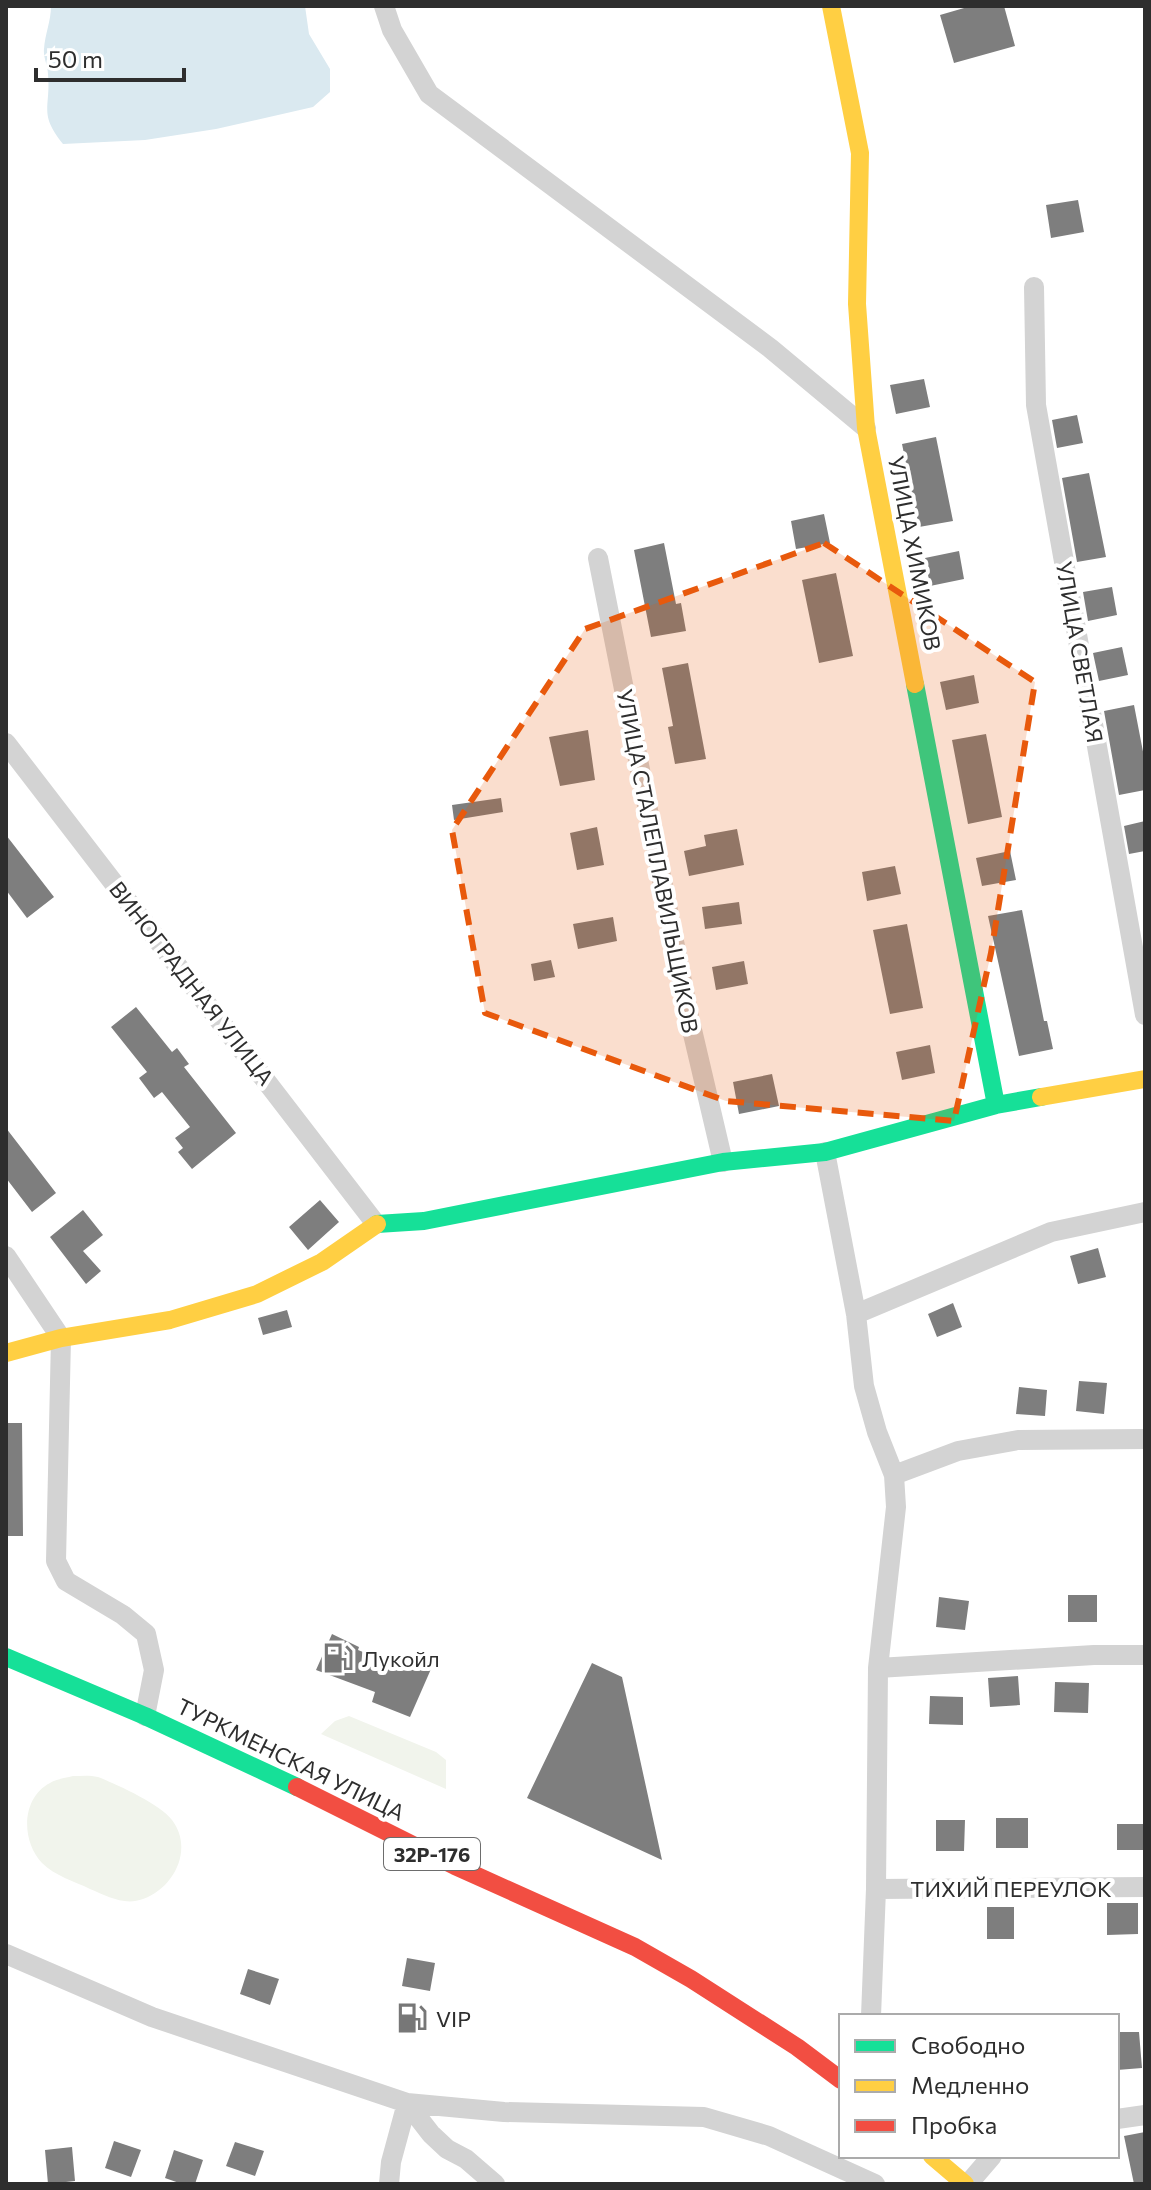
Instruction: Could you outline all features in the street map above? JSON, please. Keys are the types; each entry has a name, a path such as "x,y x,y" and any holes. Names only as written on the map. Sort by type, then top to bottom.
{"street":[{"path":"384,6 392,30 429,94 770,348 866,428"},
{"name":"УЛИЦА ХИМИКОВ","path":"831,6 860,153 857,304 866,428 996,1105"},
{"name":"УЛИЦА СВЕТЛАЯ","path":"1034,287 1036,405 1145,1015"},
{"name":"УЛИЦА СТАЛЕПЛАВИЛЬЩИКОВ","path":"598,558 689,1017 723,1162"},
{"name":"ВИНОГРАДНАЯ УЛИЦА","path":"6,743 376,1224"},
{"path":"6,1353 61,1338 170,1320 257,1294 322,1262 376,1224 424,1221 723,1162 825,1152 996,1105 1145,1079"},
{"path":"825,1152 856,1314 864,1386 894,1475 896,1507 878,1668 876,1889 871,2014"},
{"path":"856,1314 1051,1232 1145,1212"},
{"path":"6,1256 61,1338 56,1561 66,1581 123,1615 146,1634 154,1670 145,1716"},
{"path":"894,1475 958,1451 1018,1440 1145,1439"},
{"path":"878,1668 1094,1655 1145,1655"},
{"name":"ТУРКМЕНСКАЯ УЛИЦА","path":"6,1657 145,1716 294,1785 455,1866 635,1947 797,2047 839,2078"},
{"name":"ТИХИЙ ПЕРЕУЛОК","path":"876,1889 1145,1887"},
{"path":"6,1954 152,2017 407,2103 504,2112 704,2117 769,2136 875,2184"},
{"path":"389,2184 391,2162 407,2103"},
{"path":"407,2103 447,2149 466,2159 495,2184"},
{"path":"1119,2119 1145,2115"},
{"path":"934,2158 966,2184 990,2158"}],"highlighted area":[{"path":"824,543 1035,682 991,953 954,1121 726,1101 485,1013 452,830 585,629"}],"shaded area":[{"path":"51,6 305,6 309,34 330,69 330,92 313,107 216,129 145,140 63,144 51,125 47,110 48,74 44,52"},
{"path":"349,1716 436,1752 446,1760 446,1789 321,1734 335,1721"},
{"path":"73,1776 95,1776 115,1784 148,1801 172,1820 178,1831 181,1855 172,1877 154,1894 136,1901 109,1897 65,1878 42,1863 35,1854 28,1832 29,1809 40,1790 50,1783"}],"building":[{"path":"971,6 1004,6 1015,46 954,63 940,15"},
{"path":"1078,200 1084,232 1051,238 1046,205"},
{"path":"924,379 930,407 896,414 890,385"},
{"path":"1077,415 1083,443 1057,448 1052,420"},
{"path":"936,437 953,521 919,527 902,444"},
{"path":"1089,473 1106,557 1077,562 1062,478"},
{"path":"824,514 830,543 796,549 791,521"},
{"path":"664,543 676,604 681,603 686,631 651,637 634,550"},
{"path":"959,551 964,579 930,586 925,558"},
{"path":"836,573 853,656 819,663 802,580"},
{"path":"1112,587 1117,615 1088,621 1083,592"},
{"path":"1122,647 1128,675 1099,681 1093,653"},
{"path":"688,663 706,759 675,764 668,727 673,726 662,668"},
{"path":"974,675 979,703 946,710 940,682"},
{"path":"1134,705 1145,762 1145,790 1119,795 1104,711"},
{"path":"588,730 595,780 560,786 549,737"},
{"path":"986,734 1002,817 968,824 952,740"},
{"path":"501,798 503,812 454,820 452,805"},
{"path":"1145,821 1145,851 1129,854 1124,826"},
{"path":"597,827 604,865 577,870 570,833"},
{"path":"737,829 744,865 689,876 684,851 706,846 704,835"},
{"path":"6,835 54,897 27,918 6,890"},
{"path":"1010,851 1016,880 982,886 976,858"},
{"path":"895,866 901,894 867,901 862,872"},
{"path":"739,902 742,924 705,929 702,907"},
{"path":"1022,910 1044,1021 1047,1021 1053,1049 1019,1056 988,916"},
{"path":"613,917 617,941 578,949 573,924"},
{"path":"907,924 923,1008 890,1014 873,930"},
{"path":"551,960 555,977 534,981 531,964"},
{"path":"744,961 748,984 716,990 712,967"},
{"path":"136,1007 172,1052 177,1048 189,1064 184,1067 236,1133 192,1169 178,1152 183,1148 175,1138 190,1127 162,1092 154,1098 139,1078 147,1072 111,1027"},
{"path":"930,1045 935,1073 902,1080 896,1052"},
{"path":"772,1074 779,1106 739,1114 733,1082"},
{"path":"6,1128 56,1193 32,1212 6,1178"},
{"path":"320,1200 339,1222 308,1250 289,1227"},
{"path":"83,1210 103,1235 83,1251 101,1271 86,1284 50,1237"},
{"path":"1098,1248 1106,1277 1078,1284 1070,1256"},
{"path":"953,1303 962,1327 937,1337 928,1314"},
{"path":"287,1310 292,1327 263,1335 258,1318"},
{"path":"1079,1381 1107,1383 1104,1414 1076,1411"},
{"path":"1019,1387 1047,1390 1045,1416 1016,1414"},
{"path":"6,1423 22,1423 23,1536 6,1536"},
{"path":"1068,1595 1097,1595 1097,1622 1068,1622"},
{"path":"939,1597 969,1601 965,1630 936,1627"},
{"path":"332,1634 359,1647 358,1650 388,1662 392,1653 431,1669 410,1717 372,1702 375,1692 316,1670"},
{"path":"592,1663 622,1677 662,1860 527,1798"},
{"path":"1018,1676 1020,1705 990,1707 988,1678"},
{"path":"1055,1682 1089,1683 1088,1713 1054,1712"},
{"path":"930,1696 963,1697 963,1725 929,1724"},
{"path":"996,1818 1028,1818 1028,1848 996,1848"},
{"path":"936,1820 965,1820 964,1851 936,1851"},
{"path":"1117,1824 1145,1824 1145,1850 1117,1850"},
{"path":"1107,1903 1138,1903 1138,1934 1107,1935"},
{"path":"987,1907 1014,1907 1014,1939 987,1939"},
{"path":"407,1958 435,1963 430,1991 402,1986"},
{"path":"248,1969 279,1979 270,2005 240,1994"},
{"path":"1119,2032 1139,2032 1142,2068 1119,2070"},
{"path":"1145,2132 1145,2184 1134,2184 1124,2136"},
{"path":"114,2141 141,2150 131,2177 105,2168"},
{"path":"235,2142 264,2151 255,2176 226,2166"},
{"path":"72,2147 75,2181 48,2184 45,2150"},
{"path":"174,2150 203,2160 195,2184 182,2184 165,2178"}],"traffic: fast":[{"path":"915,684 996,1105"},
{"path":"377,1224 424,1221 723,1162 825,1152 996,1105 1041,1097"},
{"path":"6,1657 145,1716 297,1787"}],"traffic: slow":[{"path":"831,6 860,153 857,304 866,428 915,684"},
{"path":"1041,1097 1145,1079"},
{"path":"6,1353 61,1338 170,1320 257,1294 322,1262 377,1224"},
{"path":"934,2158 965,2184"}],"traffic: jam":[{"path":"297,1787 455,1866 635,1947 797,2047 839,2078"}],"place":[{"name":"Лукойл","path":"338,1658"},
{"name":"VIP","path":"412,2018"}]}
